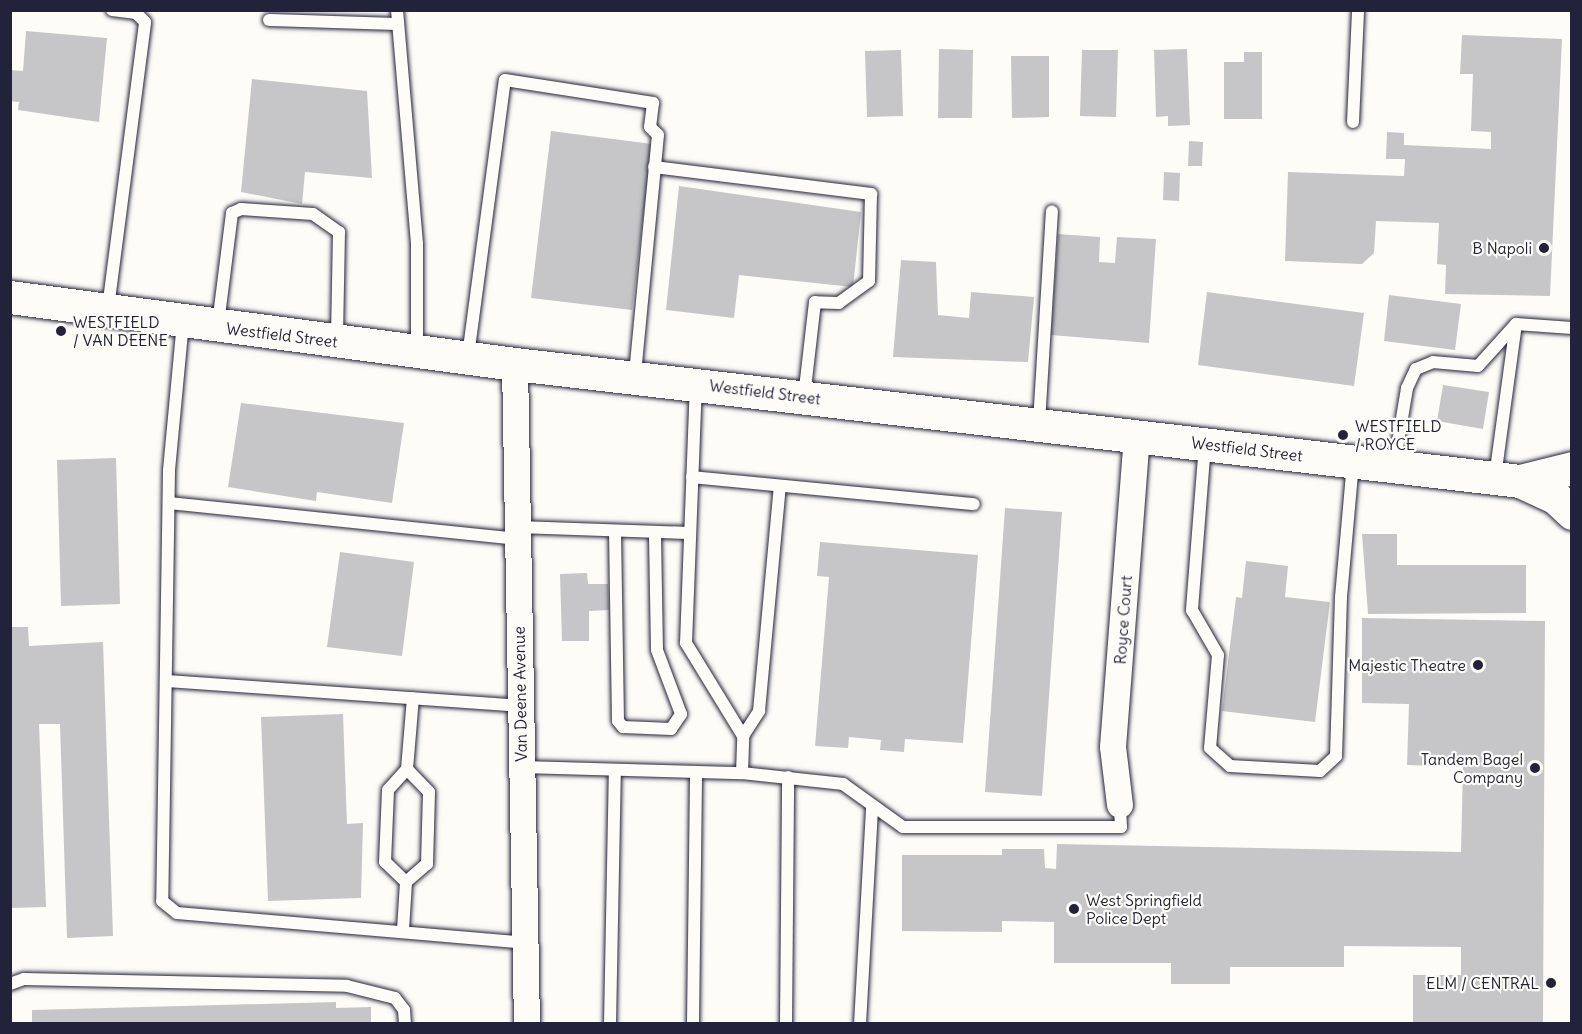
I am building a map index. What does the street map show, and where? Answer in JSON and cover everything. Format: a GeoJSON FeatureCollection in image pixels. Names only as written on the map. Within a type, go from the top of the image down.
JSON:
{"type":"FeatureCollection","features":[{"type":"Feature","properties":{"kind":"main road","name":"Westfield Street"},"geometry":{"type":"LineString","coordinates":[[10,297],[108,308],[218,327],[515,364],[1508,479],[1556,498],[1572,513]]}},
{"type":"Feature","properties":{"kind":"main road","name":"Westfield Street"},"geometry":{"type":"LineString","coordinates":[[1508,479],[1572,468]]}},
{"type":"Feature","properties":{"kind":"street","name":"Van Deene Avenue"},"geometry":{"type":"LineString","coordinates":[[515,364],[527,1023]]}},
{"type":"Feature","properties":{"kind":"street","name":"Royce Court"},"geometry":{"type":"LineString","coordinates":[[1120,805],[1113,747],[1137,436]]}},
{"type":"Feature","properties":{"kind":"lane"},"geometry":{"type":"LineString","coordinates":[[108,308],[145,22],[136,13],[112,10]]}},
{"type":"Feature","properties":{"kind":"lane"},"geometry":{"type":"LineString","coordinates":[[397,10],[417,244],[417,351]]}},
{"type":"Feature","properties":{"kind":"lane"},"geometry":{"type":"LineString","coordinates":[[1353,122],[1358,10]]}},
{"type":"Feature","properties":{"kind":"lane"},"geometry":{"type":"LineString","coordinates":[[269,20],[398,24]]}},
{"type":"Feature","properties":{"kind":"lane"},"geometry":{"type":"LineString","coordinates":[[467,357],[505,80],[653,103],[650,126],[658,135],[635,377]]}},
{"type":"Feature","properties":{"kind":"lane"},"geometry":{"type":"LineString","coordinates":[[654,167],[871,194],[869,281],[839,303],[815,302],[804,397]]}},
{"type":"Feature","properties":{"kind":"lane"},"geometry":{"type":"LineString","coordinates":[[218,327],[232,213],[241,208],[314,214],[339,232],[337,342]]}},
{"type":"Feature","properties":{"kind":"lane"},"geometry":{"type":"LineString","coordinates":[[1039,424],[1052,211]]}},
{"type":"Feature","properties":{"kind":"lane"},"geometry":{"type":"LineString","coordinates":[[183,322],[169,502],[162,901],[177,913],[403,930],[525,942]]}},
{"type":"Feature","properties":{"kind":"lane"},"geometry":{"type":"LineString","coordinates":[[1516,324],[1572,328]]}},
{"type":"Feature","properties":{"kind":"lane"},"geometry":{"type":"LineString","coordinates":[[1394,466],[1407,388],[1416,369],[1433,362],[1478,366],[1516,324]]}},
{"type":"Feature","properties":{"kind":"lane"},"geometry":{"type":"LineString","coordinates":[[1508,479],[1516,324]]}},
{"type":"Feature","properties":{"kind":"lane"},"geometry":{"type":"LineString","coordinates":[[696,384],[686,643],[743,736]]}},
{"type":"Feature","properties":{"kind":"lane"},"geometry":{"type":"LineString","coordinates":[[1205,444],[1192,610],[1218,655],[1210,748],[1217,759],[1230,766],[1320,771],[1331,765],[1338,734],[1341,597],[1353,461]]}},
{"type":"Feature","properties":{"kind":"lane"},"geometry":{"type":"LineString","coordinates":[[692,477],[974,504]]}},
{"type":"Feature","properties":{"kind":"lane"},"geometry":{"type":"LineString","coordinates":[[742,773],[743,736],[759,711],[780,486]]}},
{"type":"Feature","properties":{"kind":"lane"},"geometry":{"type":"LineString","coordinates":[[169,502],[518,533],[615,531],[689,534]]}},
{"type":"Feature","properties":{"kind":"lane"},"geometry":{"type":"LineString","coordinates":[[615,531],[618,721],[623,727],[671,729],[681,714],[657,650],[655,532]]}},
{"type":"Feature","properties":{"kind":"lane"},"geometry":{"type":"LineString","coordinates":[[166,681],[520,706]]}},
{"type":"Feature","properties":{"kind":"lane"},"geometry":{"type":"LineString","coordinates":[[406,882],[385,862],[388,790],[407,769],[413,699]]}},
{"type":"Feature","properties":{"kind":"lane"},"geometry":{"type":"LineString","coordinates":[[522,767],[742,773],[843,784],[903,827],[1121,827],[1120,805]]}},
{"type":"Feature","properties":{"kind":"lane"},"geometry":{"type":"LineString","coordinates":[[403,930],[406,882],[427,864],[429,792],[407,769]]}},
{"type":"Feature","properties":{"kind":"lane"},"geometry":{"type":"LineString","coordinates":[[610,1023],[615,770]]}},
{"type":"Feature","properties":{"kind":"lane"},"geometry":{"type":"LineString","coordinates":[[693,1023],[696,772]]}},
{"type":"Feature","properties":{"kind":"lane"},"geometry":{"type":"LineString","coordinates":[[786,1023],[788,777]]}},
{"type":"Feature","properties":{"kind":"lane"},"geometry":{"type":"LineString","coordinates":[[860,1023],[872,806]]}},
{"type":"Feature","properties":{"kind":"lane"},"geometry":{"type":"LineString","coordinates":[[10,984],[24,979],[347,986],[395,998],[404,1010],[405,1023]]}},
{"type":"Feature","properties":{"kind":"building"},"geometry":{"type":"Polygon","coordinates":[[[26,31],[107,38],[99,122],[18,110],[19,102],[10,101],[10,70],[23,71],[26,31]]]}},
{"type":"Feature","properties":{"kind":"building"},"geometry":{"type":"Polygon","coordinates":[[[1462,35],[1562,39],[1550,296],[1445,294],[1446,265],[1437,264],[1439,223],[1376,221],[1374,253],[1362,264],[1285,261],[1288,172],[1404,176],[1405,159],[1386,159],[1387,132],[1404,133],[1404,145],[1491,149],[1491,132],[1471,131],[1473,74],[1460,74],[1462,35]]]}},
{"type":"Feature","properties":{"kind":"building"},"geometry":{"type":"Polygon","coordinates":[[[939,49],[973,50],[972,118],[938,118],[939,49]]]}},
{"type":"Feature","properties":{"kind":"building"},"geometry":{"type":"Polygon","coordinates":[[[1187,49],[1190,125],[1168,126],[1168,116],[1156,117],[1154,50],[1187,49]]]}},
{"type":"Feature","properties":{"kind":"building"},"geometry":{"type":"Polygon","coordinates":[[[901,50],[903,116],[867,117],[865,51],[901,50]]]}},
{"type":"Feature","properties":{"kind":"building"},"geometry":{"type":"Polygon","coordinates":[[[1082,50],[1118,50],[1116,117],[1080,116],[1082,50]]]}},
{"type":"Feature","properties":{"kind":"building"},"geometry":{"type":"Polygon","coordinates":[[[1244,52],[1262,52],[1262,119],[1224,119],[1224,62],[1244,62],[1244,52]]]}},
{"type":"Feature","properties":{"kind":"building"},"geometry":{"type":"Polygon","coordinates":[[[1011,56],[1049,56],[1049,117],[1012,118],[1011,56]]]}},
{"type":"Feature","properties":{"kind":"building"},"geometry":{"type":"Polygon","coordinates":[[[252,79],[367,91],[372,178],[305,172],[302,204],[241,192],[252,79]]]}},
{"type":"Feature","properties":{"kind":"building"},"geometry":{"type":"Polygon","coordinates":[[[551,131],[652,144],[632,310],[531,298],[551,131]]]}},
{"type":"Feature","properties":{"kind":"building"},"geometry":{"type":"Polygon","coordinates":[[[1189,141],[1203,142],[1202,166],[1188,166],[1189,141]]]}},
{"type":"Feature","properties":{"kind":"building"},"geometry":{"type":"Polygon","coordinates":[[[1164,172],[1180,173],[1179,201],[1163,200],[1164,172]]]}},
{"type":"Feature","properties":{"kind":"building"},"geometry":{"type":"Polygon","coordinates":[[[679,186],[861,212],[853,287],[739,275],[734,318],[666,310],[679,186]]]}},
{"type":"Feature","properties":{"kind":"building"},"geometry":{"type":"Polygon","coordinates":[[[1058,234],[1100,237],[1099,262],[1115,263],[1117,237],[1156,239],[1149,343],[1051,335],[1058,234]]]}},
{"type":"Feature","properties":{"kind":"building"},"geometry":{"type":"Polygon","coordinates":[[[901,260],[936,262],[938,315],[969,318],[971,292],[1034,297],[1028,362],[893,357],[901,260]]]}},
{"type":"Feature","properties":{"kind":"building"},"geometry":{"type":"Polygon","coordinates":[[[1207,292],[1364,313],[1354,386],[1198,365],[1207,292]]]}},
{"type":"Feature","properties":{"kind":"building"},"geometry":{"type":"Polygon","coordinates":[[[1389,295],[1461,304],[1455,350],[1384,341],[1389,295]]]}},
{"type":"Feature","properties":{"kind":"building"},"geometry":{"type":"Polygon","coordinates":[[[1443,385],[1489,392],[1483,429],[1437,421],[1443,385]]]}},
{"type":"Feature","properties":{"kind":"building"},"geometry":{"type":"Polygon","coordinates":[[[241,403],[404,423],[392,503],[317,492],[316,501],[228,487],[241,403]]]}},
{"type":"Feature","properties":{"kind":"building"},"geometry":{"type":"Polygon","coordinates":[[[116,458],[120,604],[61,606],[57,460],[116,458]]]}},
{"type":"Feature","properties":{"kind":"building"},"geometry":{"type":"Polygon","coordinates":[[[1005,508],[1062,512],[1042,796],[985,792],[1005,508]]]}},
{"type":"Feature","properties":{"kind":"building"},"geometry":{"type":"Polygon","coordinates":[[[1362,534],[1397,534],[1397,565],[1526,565],[1526,613],[1368,614],[1362,534]]]}},
{"type":"Feature","properties":{"kind":"building"},"geometry":{"type":"Polygon","coordinates":[[[820,542],[978,555],[963,743],[905,739],[904,752],[880,750],[881,740],[849,737],[848,748],[815,746],[829,577],[817,576],[820,542]]]}},
{"type":"Feature","properties":{"kind":"building"},"geometry":{"type":"Polygon","coordinates":[[[340,552],[414,562],[402,656],[327,647],[340,552]]]}},
{"type":"Feature","properties":{"kind":"building"},"geometry":{"type":"Polygon","coordinates":[[[1246,561],[1288,566],[1285,597],[1330,602],[1315,722],[1222,711],[1236,597],[1242,598],[1246,561]]]}},
{"type":"Feature","properties":{"kind":"building"},"geometry":{"type":"Polygon","coordinates":[[[587,573],[588,584],[608,584],[609,610],[589,611],[589,641],[562,641],[560,574],[587,573]]]}},
{"type":"Feature","properties":{"kind":"building"},"geometry":{"type":"Polygon","coordinates":[[[1362,618],[1545,621],[1543,1024],[1413,1024],[1413,975],[1461,975],[1461,947],[1344,946],[1344,967],[1230,967],[1230,984],[1171,984],[1171,963],[1054,963],[1054,922],[1002,921],[1002,932],[902,931],[902,855],[1002,855],[1002,849],[1044,849],[1045,868],[1056,869],[1057,844],[1461,852],[1463,767],[1407,765],[1409,704],[1362,703],[1362,618]]]}},
{"type":"Feature","properties":{"kind":"building"},"geometry":{"type":"Polygon","coordinates":[[[10,627],[28,627],[29,646],[103,642],[113,936],[67,938],[60,724],[39,724],[46,907],[10,908],[10,627]]]}},
{"type":"Feature","properties":{"kind":"building"},"geometry":{"type":"Polygon","coordinates":[[[343,714],[347,824],[363,823],[361,898],[268,901],[261,717],[343,714]]]}},
{"type":"Feature","properties":{"kind":"building"},"geometry":{"type":"Polygon","coordinates":[[[336,1002],[336,1008],[371,1007],[371,1024],[32,1024],[32,1010],[336,1002]]]}},
{"type":"Feature","properties":{"kind":"place","name":"B Napoli"},"geometry":{"type":"Point","coordinates":[1544,248]}},
{"type":"Feature","properties":{"kind":"place","name":"WESTFIELD / VAN DEENE"},"geometry":{"type":"Point","coordinates":[61,331]}},
{"type":"Feature","properties":{"kind":"place","name":"WESTFIELD / ROYCE"},"geometry":{"type":"Point","coordinates":[1343,435]}},
{"type":"Feature","properties":{"kind":"place","name":"Majestic Theatre"},"geometry":{"type":"Point","coordinates":[1478,665]}},
{"type":"Feature","properties":{"kind":"place","name":"Tandem Bagel Company"},"geometry":{"type":"Point","coordinates":[1535,768]}},
{"type":"Feature","properties":{"kind":"place","name":"West Springfield Police Dept"},"geometry":{"type":"Point","coordinates":[1074,909]}},
{"type":"Feature","properties":{"kind":"place","name":"ELM / CENTRAL"},"geometry":{"type":"Point","coordinates":[1551,983]}}]}
